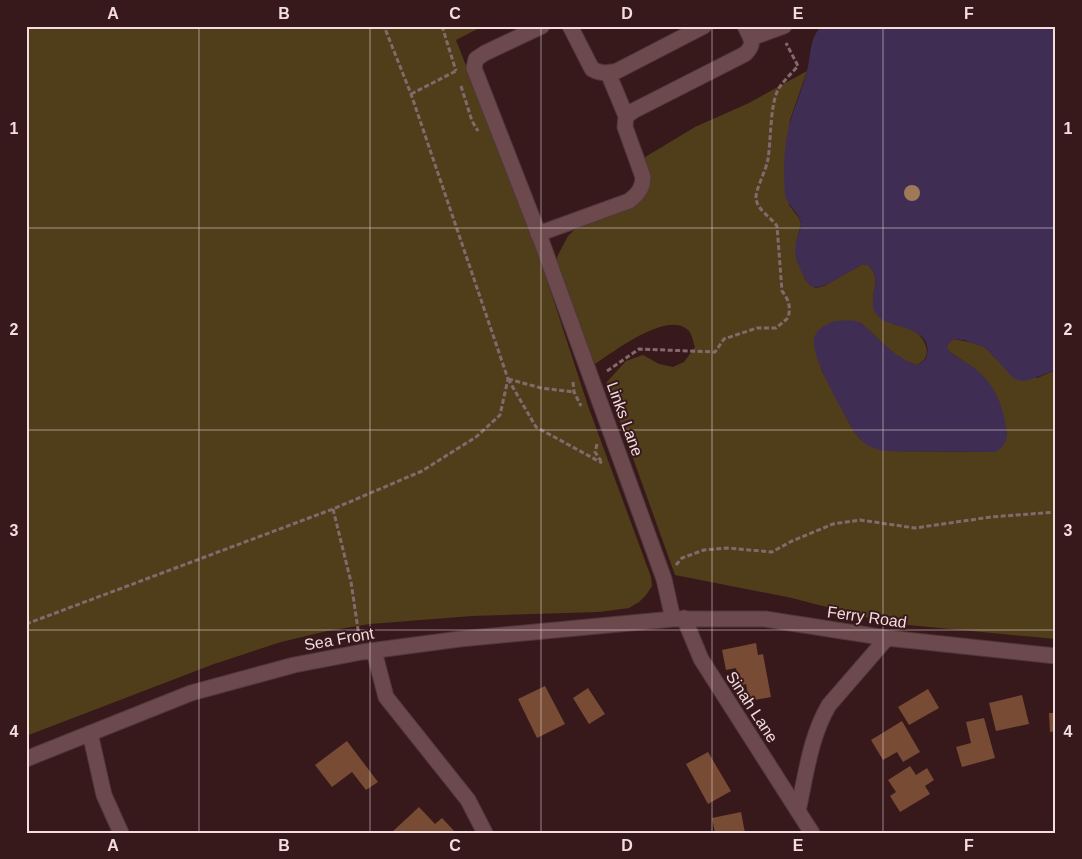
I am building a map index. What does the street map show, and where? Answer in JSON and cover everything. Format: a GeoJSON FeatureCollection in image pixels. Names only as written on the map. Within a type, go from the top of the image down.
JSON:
{"type":"FeatureCollection","features":[{"type":"Feature","properties":{"kind":"street","name":"Links Lane"},"geometry":{"type":"LineString","coordinates":[[542,26],[485,53],[476,59],[474,63],[479,82],[538,234],[679,618]]}},
{"type":"Feature","properties":{"kind":"street"},"geometry":{"type":"LineString","coordinates":[[570,26],[592,69],[608,73],[616,71],[704,26]]}},
{"type":"Feature","properties":{"kind":"street"},"geometry":{"type":"LineString","coordinates":[[626,116],[745,54],[751,48],[752,41],[748,32],[782,28]]}},
{"type":"Feature","properties":{"kind":"street"},"geometry":{"type":"LineString","coordinates":[[538,234],[629,201],[640,192],[643,177],[625,127],[626,116],[608,73]]}},
{"type":"Feature","properties":{"kind":"street","name":"Sea Front"},"geometry":{"type":"LineString","coordinates":[[26,759],[191,693],[294,665],[368,651],[460,639],[679,618]]}},
{"type":"Feature","properties":{"kind":"street","name":"Ferry Road"},"geometry":{"type":"LineString","coordinates":[[679,618],[765,619],[887,638],[1056,656]]}},
{"type":"Feature","properties":{"kind":"street","name":"Sinah Lane"},"geometry":{"type":"LineString","coordinates":[[679,618],[701,660],[812,833]]}},
{"type":"Feature","properties":{"kind":"street"},"geometry":{"type":"LineString","coordinates":[[798,811],[813,741],[822,716],[829,705],[887,638]]}},
{"type":"Feature","properties":{"kind":"street"},"geometry":{"type":"LineString","coordinates":[[368,651],[386,697],[468,800],[485,833]]}},
{"type":"Feature","properties":{"kind":"street"},"geometry":{"type":"LineString","coordinates":[[90,733],[104,795],[121,833]]}},
{"type":"Feature","properties":{"kind":"path"},"geometry":{"type":"LineString","coordinates":[[384,26],[411,94],[508,379],[536,427],[603,463],[622,465]]}},
{"type":"Feature","properties":{"kind":"path"},"geometry":{"type":"LineString","coordinates":[[593,384],[611,368],[638,349],[715,352],[724,339],[757,328],[776,328],[785,322],[790,310],[787,297],[782,291],[777,226],[773,219],[761,210],[756,201],[756,192],[768,161],[772,117],[778,90],[798,66],[782,28]]}},
{"type":"Feature","properties":{"kind":"path"},"geometry":{"type":"LineString","coordinates":[[411,94],[456,71]]}},
{"type":"Feature","properties":{"kind":"path"},"geometry":{"type":"LineString","coordinates":[[508,379],[541,388],[574,392]]}},
{"type":"Feature","properties":{"kind":"path"},"geometry":{"type":"LineString","coordinates":[[26,624],[333,509],[422,471],[476,437],[500,415],[508,379]]}},
{"type":"Feature","properties":{"kind":"path"},"geometry":{"type":"LineString","coordinates":[[333,509],[368,651]]}},
{"type":"Feature","properties":{"kind":"path"},"geometry":{"type":"LineString","coordinates":[[664,579],[682,558],[704,550],[727,548],[772,552],[792,541],[833,524],[860,520],[915,528],[991,517],[1056,512]]}},
{"type":"Feature","properties":{"kind":"shaded area"},"geometry":{"type":"Polygon","coordinates":[[[26,26],[483,26],[456,40],[535,243],[588,406],[651,577],[652,586],[646,595],[629,608],[599,612],[472,616],[370,624],[327,631],[281,642],[214,664],[26,736],[26,26]]]}},
{"type":"Feature","properties":{"kind":"shaded area"},"geometry":{"type":"Polygon","coordinates":[[[823,26],[1056,26],[1056,370],[1022,381],[1014,379],[986,348],[964,340],[954,339],[948,344],[948,350],[984,377],[999,400],[1007,435],[1004,445],[995,452],[885,451],[871,447],[863,442],[853,430],[818,360],[814,337],[823,326],[843,320],[859,322],[868,328],[885,346],[916,365],[921,363],[927,355],[927,345],[923,338],[908,329],[882,320],[877,315],[873,303],[875,278],[873,271],[868,265],[861,265],[823,286],[813,287],[801,271],[795,254],[801,224],[799,216],[788,202],[785,194],[785,147],[791,119],[804,83],[811,47],[815,35],[823,26]]]}},
{"type":"Feature","properties":{"kind":"shaded area"},"geometry":{"type":"Polygon","coordinates":[[[807,71],[790,120],[785,156],[789,205],[799,218],[801,224],[796,243],[796,258],[805,279],[816,288],[824,286],[861,265],[868,265],[873,272],[875,280],[873,297],[892,324],[914,331],[922,339],[927,349],[925,358],[916,365],[904,360],[891,351],[861,323],[832,322],[821,369],[853,430],[860,439],[885,451],[995,452],[1007,434],[1000,404],[992,388],[980,373],[948,350],[948,343],[954,339],[974,343],[986,348],[995,358],[1037,378],[1056,370],[1056,639],[888,623],[792,598],[675,575],[606,383],[626,361],[643,355],[659,364],[673,367],[684,362],[695,347],[691,335],[688,330],[679,325],[668,325],[641,335],[595,364],[558,270],[557,257],[568,236],[578,226],[639,203],[646,192],[648,182],[642,159],[695,127],[749,103],[807,71]]]}},
{"type":"Feature","properties":{"kind":"building"},"geometry":{"type":"Polygon","coordinates":[[[756,643],[758,655],[763,654],[771,697],[749,701],[746,684],[740,686],[736,668],[726,670],[722,650],[756,643]]]}},
{"type":"Feature","properties":{"kind":"building"},"geometry":{"type":"Polygon","coordinates":[[[545,686],[565,724],[537,738],[518,699],[545,686]]]}},
{"type":"Feature","properties":{"kind":"building"},"geometry":{"type":"Polygon","coordinates":[[[588,688],[605,714],[589,724],[573,698],[588,688]]]}},
{"type":"Feature","properties":{"kind":"building"},"geometry":{"type":"Polygon","coordinates":[[[928,689],[939,708],[909,725],[898,707],[928,689]]]}},
{"type":"Feature","properties":{"kind":"building"},"geometry":{"type":"Polygon","coordinates":[[[1022,695],[1029,724],[996,731],[989,703],[1022,695]]]}},
{"type":"Feature","properties":{"kind":"building"},"geometry":{"type":"Polygon","coordinates":[[[1049,713],[1056,713],[1056,731],[1050,732],[1049,713]]]}},
{"type":"Feature","properties":{"kind":"building"},"geometry":{"type":"Polygon","coordinates":[[[984,718],[995,758],[962,767],[956,747],[971,743],[966,722],[984,718]]]}},
{"type":"Feature","properties":{"kind":"building"},"geometry":{"type":"Polygon","coordinates":[[[902,721],[920,752],[903,762],[897,752],[883,760],[871,740],[902,721]]]}},
{"type":"Feature","properties":{"kind":"building"},"geometry":{"type":"Polygon","coordinates":[[[347,741],[378,782],[366,790],[352,772],[332,787],[315,765],[347,741]]]}},
{"type":"Feature","properties":{"kind":"building"},"geometry":{"type":"Polygon","coordinates":[[[708,752],[731,791],[708,804],[686,764],[708,752]]]}},
{"type":"Feature","properties":{"kind":"building"},"geometry":{"type":"Polygon","coordinates":[[[910,766],[916,775],[927,768],[934,780],[925,786],[930,794],[900,812],[890,796],[896,792],[888,780],[910,766]]]}},
{"type":"Feature","properties":{"kind":"building"},"geometry":{"type":"Polygon","coordinates":[[[419,807],[435,824],[442,818],[456,833],[391,833],[419,807]]]}},
{"type":"Feature","properties":{"kind":"building"},"geometry":{"type":"Polygon","coordinates":[[[741,812],[745,833],[715,833],[712,818],[741,812]]]}}]}
